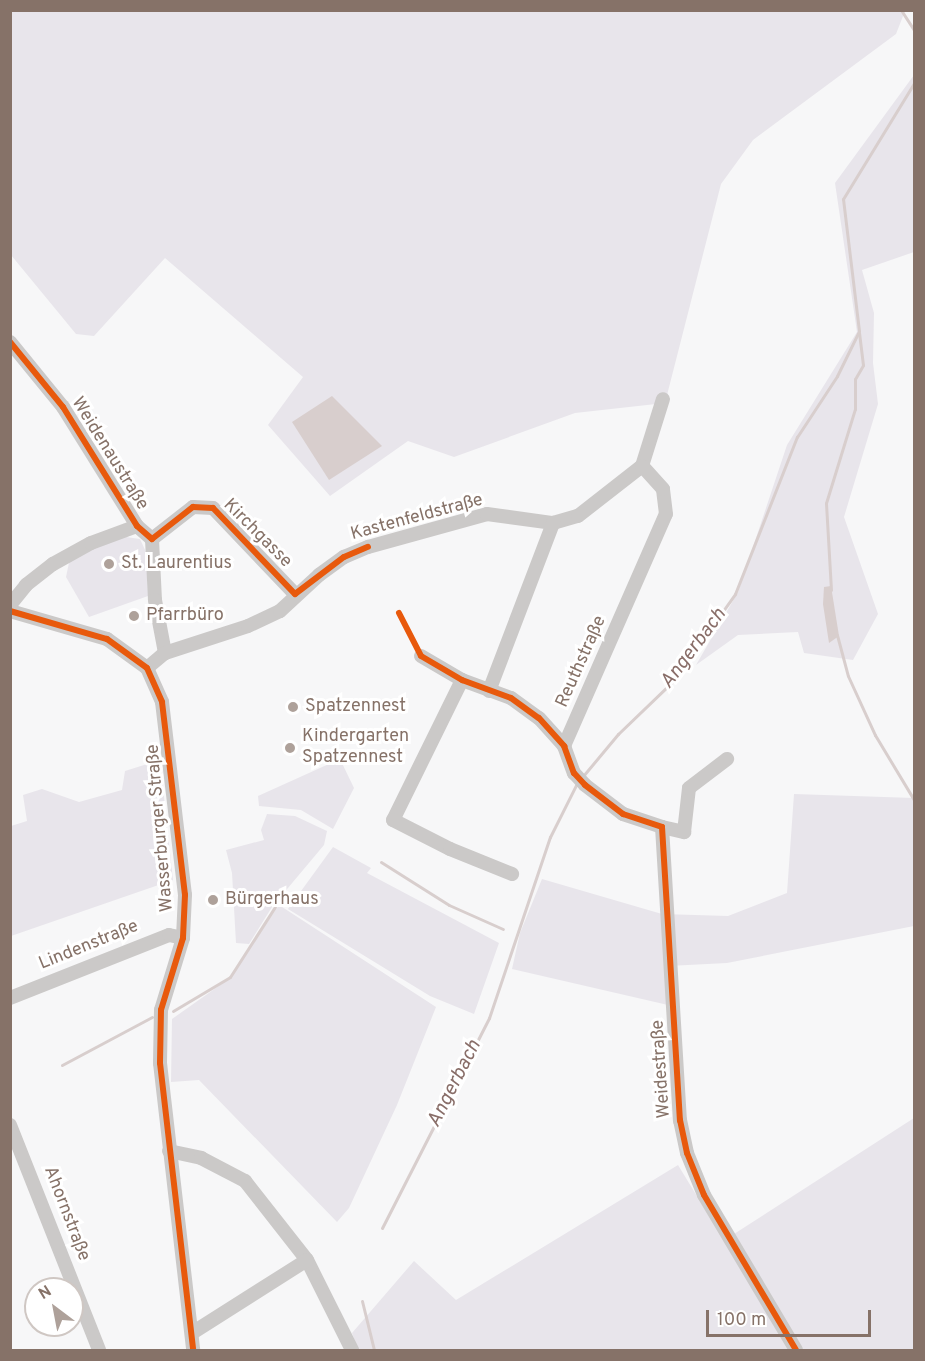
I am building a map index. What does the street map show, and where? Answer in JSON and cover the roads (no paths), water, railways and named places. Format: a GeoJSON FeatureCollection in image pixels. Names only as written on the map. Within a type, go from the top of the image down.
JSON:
{"type":"FeatureCollection","features":[{"type":"Feature","properties":{"kind":"street","name":"Weidenaustraße"},"geometry":{"type":"LineString","coordinates":[[10,342],[63,407],[137,526]]}},
{"type":"Feature","properties":{"kind":"street"},"geometry":{"type":"LineString","coordinates":[[642,466],[663,399]]}},
{"type":"Feature","properties":{"kind":"street","name":"Kastenfeldstraße"},"geometry":{"type":"LineString","coordinates":[[147,668],[165,653],[248,626],[279,611],[295,594],[344,557],[429,529],[487,514],[553,523],[578,516],[642,466]]}},
{"type":"Feature","properties":{"kind":"street","name":"Reuthstraße"},"geometry":{"type":"LineString","coordinates":[[564,746],[666,514],[663,489],[642,466]]}},
{"type":"Feature","properties":{"kind":"street","name":"Kirchgasse"},"geometry":{"type":"LineString","coordinates":[[152,539],[192,507],[213,508],[295,594]]}},
{"type":"Feature","properties":{"kind":"street"},"geometry":{"type":"LineString","coordinates":[[489,691],[553,523]]}},
{"type":"Feature","properties":{"kind":"street"},"geometry":{"type":"LineString","coordinates":[[10,605],[26,585],[53,564],[91,543],[137,526],[152,539],[155,600],[165,653]]}},
{"type":"Feature","properties":{"kind":"street"},"geometry":{"type":"LineString","coordinates":[[10,611],[107,639],[147,668]]}},
{"type":"Feature","properties":{"kind":"street"},"geometry":{"type":"LineString","coordinates":[[422,656],[462,680],[511,698],[539,718],[564,746],[574,773],[585,785],[623,814],[684,832],[689,788],[727,759]]}},
{"type":"Feature","properties":{"kind":"street","name":"Wasserburger Straße"},"geometry":{"type":"LineString","coordinates":[[147,668],[162,702],[167,729],[185,895],[183,938],[161,1010],[160,1063],[193,1350]]}},
{"type":"Feature","properties":{"kind":"street"},"geometry":{"type":"LineString","coordinates":[[462,680],[393,820],[450,849],[512,874]]}},
{"type":"Feature","properties":{"kind":"street","name":"Weidestraße"},"geometry":{"type":"LineString","coordinates":[[662,827],[678,1088],[687,1153],[704,1195],[796,1350]]}},
{"type":"Feature","properties":{"kind":"street","name":"Lindenstraße"},"geometry":{"type":"LineString","coordinates":[[10,998],[169,934],[183,938]]}},
{"type":"Feature","properties":{"kind":"street","name":"Ahornstraße"},"geometry":{"type":"LineString","coordinates":[[10,1125],[99,1350]]}},
{"type":"Feature","properties":{"kind":"street"},"geometry":{"type":"LineString","coordinates":[[169,1151],[201,1158],[245,1181],[307,1260],[352,1350]]}},
{"type":"Feature","properties":{"kind":"street"},"geometry":{"type":"LineString","coordinates":[[192,1333],[307,1260]]}},
{"type":"Feature","properties":{"kind":"waterway","name":"Angerbach"},"geometry":{"type":"LineString","coordinates":[[901,10],[914,30]]}},
{"type":"Feature","properties":{"kind":"waterway","name":"Angerbach"},"geometry":{"type":"LineString","coordinates":[[583,776],[618,734],[673,681],[735,594],[797,437],[837,376],[859,331],[843,199],[914,83]]}},
{"type":"Feature","properties":{"kind":"waterway"},"geometry":{"type":"LineString","coordinates":[[831,590],[826,503],[855,409],[855,379],[863,365],[859,333]]}},
{"type":"Feature","properties":{"kind":"waterway"},"geometry":{"type":"LineString","coordinates":[[837,635],[848,676],[875,735],[914,800]]}},
{"type":"Feature","properties":{"kind":"waterway","name":"Angerbach"},"geometry":{"type":"LineString","coordinates":[[382,1228],[489,1018],[550,837],[577,783]]}},
{"type":"Feature","properties":{"kind":"waterway"},"geometry":{"type":"LineString","coordinates":[[381,862],[449,905],[503,929]]}},
{"type":"Feature","properties":{"kind":"waterway"},"geometry":{"type":"LineString","coordinates":[[173,1011],[230,977],[275,907]]}},
{"type":"Feature","properties":{"kind":"waterway"},"geometry":{"type":"LineString","coordinates":[[62,1065],[152,1017]]}},
{"type":"Feature","properties":{"kind":"waterway","name":"Angerbach"},"geometry":{"type":"LineString","coordinates":[[362,1301],[374,1350]]}},
{"type":"Feature","properties":{"kind":"place","name":"St. Laurentius"},"geometry":{"type":"Point","coordinates":[109,564]}},
{"type":"Feature","properties":{"kind":"place","name":"Pfarrbüro"},"geometry":{"type":"Point","coordinates":[134,616]}},
{"type":"Feature","properties":{"kind":"place","name":"Spatzennest"},"geometry":{"type":"Point","coordinates":[293,707]}},
{"type":"Feature","properties":{"kind":"place","name":"Kindergarten Spatzennest"},"geometry":{"type":"Point","coordinates":[290,748]}},
{"type":"Feature","properties":{"kind":"place","name":"Bürgerhaus"},"geometry":{"type":"Point","coordinates":[213,900]}}]}
